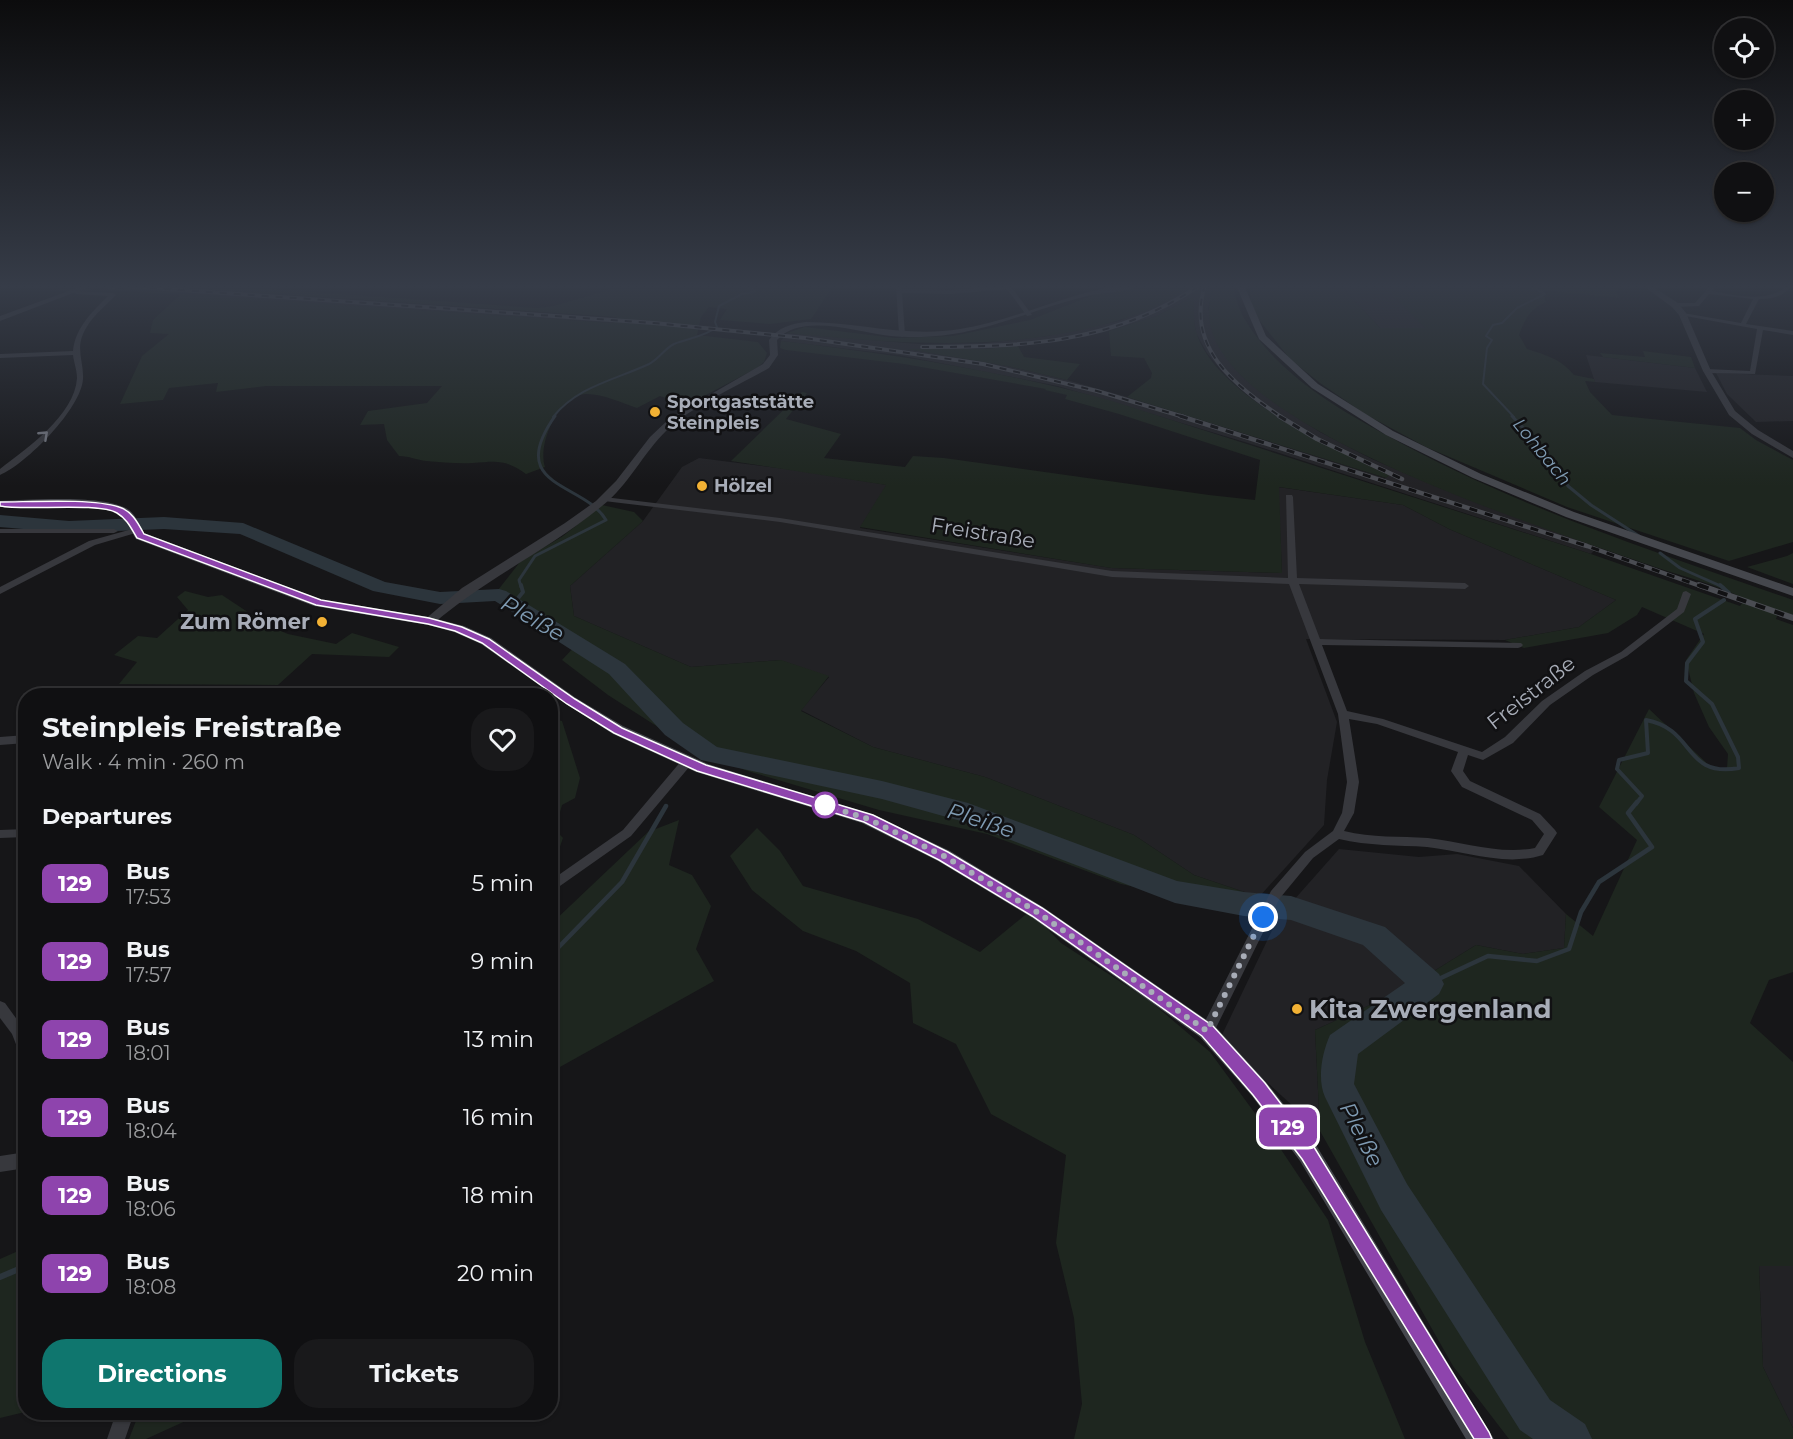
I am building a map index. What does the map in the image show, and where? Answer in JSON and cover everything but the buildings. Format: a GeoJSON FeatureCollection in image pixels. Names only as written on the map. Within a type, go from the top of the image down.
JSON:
{"type":"FeatureCollection","features":[{"type":"Feature","properties":{"kind":"main road"},"geometry":{"type":"LineString","coordinates":[[1278,352],[1317,386],[1398,437],[1514,493],[1620,533],[1793,592]]}},
{"type":"Feature","properties":{"kind":"main road"},"geometry":{"type":"LineString","coordinates":[[0,504],[91,506],[118,509],[140,536],[319,603],[429,621],[459,629],[486,641],[553,688]]}},
{"type":"Feature","properties":{"kind":"main road"},"geometry":{"type":"LineString","coordinates":[[558,692],[618,730],[686,763],[868,819],[944,856],[1037,912],[1207,1031],[1259,1089],[1308,1153],[1481,1439]]}},
{"type":"Feature","properties":{"kind":"street"},"geometry":{"type":"LineString","coordinates":[[429,621],[472,587],[558,535],[602,501],[661,430],[766,366],[774,352]]}},
{"type":"Feature","properties":{"kind":"street"},"geometry":{"type":"LineString","coordinates":[[1699,352],[1707,371],[1732,413],[1755,432],[1793,455]]}},
{"type":"Feature","properties":{"kind":"street"},"geometry":{"type":"LineString","coordinates":[[1707,371],[1753,373],[1756,352]]}},
{"type":"Feature","properties":{"kind":"street"},"geometry":{"type":"LineString","coordinates":[[0,356],[75,353],[80,380],[70,407],[49,431],[0,473]]}},
{"type":"Feature","properties":{"kind":"street"},"geometry":{"type":"LineString","coordinates":[[1207,1031],[1275,896],[1309,855],[1336,834],[1348,813],[1353,782],[1343,714],[1293,581],[1289,497]]}},
{"type":"Feature","properties":{"kind":"street","name":"Freistraße"},"geometry":{"type":"LineString","coordinates":[[602,501],[780,520],[1112,574],[1466,586]]}},
{"type":"Feature","properties":{"kind":"street"},"geometry":{"type":"LineString","coordinates":[[0,531],[134,526]]}},
{"type":"Feature","properties":{"kind":"street"},"geometry":{"type":"LineString","coordinates":[[0,591],[81,548],[134,526]]}},
{"type":"Feature","properties":{"kind":"street","name":"Freistraße"},"geometry":{"type":"LineString","coordinates":[[1343,714],[1379,721],[1483,756],[1509,740],[1546,703],[1589,673],[1624,654],[1681,610],[1686,594]]}},
{"type":"Feature","properties":{"kind":"street"},"geometry":{"type":"LineString","coordinates":[[1315,642],[1518,645]]}},
{"type":"Feature","properties":{"kind":"street"},"geometry":{"type":"LineString","coordinates":[[0,741],[18,740]]}},
{"type":"Feature","properties":{"kind":"street"},"geometry":{"type":"LineString","coordinates":[[1336,834],[1375,842],[1427,843],[1522,856],[1539,852],[1551,833],[1536,817],[1466,784],[1456,771],[1464,750]]}},
{"type":"Feature","properties":{"kind":"street"},"geometry":{"type":"LineString","coordinates":[[558,882],[627,833],[686,763]]}},
{"type":"Feature","properties":{"kind":"street"},"geometry":{"type":"LineString","coordinates":[[0,834],[18,833]]}},
{"type":"Feature","properties":{"kind":"street"},"geometry":{"type":"LineString","coordinates":[[0,1007],[18,1031]]}},
{"type":"Feature","properties":{"kind":"street"},"geometry":{"type":"LineString","coordinates":[[0,1164],[18,1161]]}},
{"type":"Feature","properties":{"kind":"street"},"geometry":{"type":"LineString","coordinates":[[116,1439],[123,1420]]}},
{"type":"Feature","properties":{"kind":"shaded area"},"geometry":{"type":"Polygon","coordinates":[[[147,352],[767,353],[764,362],[757,368],[687,405],[660,396],[637,408],[599,395],[577,396],[559,411],[552,422],[544,446],[545,467],[526,474],[501,462],[449,463],[399,456],[387,440],[384,424],[360,425],[368,411],[427,403],[442,386],[266,386],[216,392],[218,383],[169,388],[163,400],[120,404],[142,356],[147,352]]]}},
{"type":"Feature","properties":{"kind":"shaded area"},"geometry":{"type":"Polygon","coordinates":[[[804,352],[866,352],[989,372],[1112,401],[1591,554],[1740,606],[1745,599],[1713,585],[1655,567],[1483,506],[1414,478],[1348,447],[1290,413],[1244,378],[1224,352],[1270,352],[1292,374],[1349,414],[1486,485],[1587,527],[1793,600],[1793,615],[1779,611],[1776,619],[1793,625],[1793,972],[1769,980],[1750,1023],[1793,1062],[1793,1266],[1759,1266],[1763,1367],[1793,1428],[1793,1439],[1509,1439],[1453,1366],[1320,1131],[1315,1030],[1405,989],[1476,945],[1523,954],[1564,948],[1566,914],[1593,936],[1637,840],[1599,807],[1649,709],[1712,768],[1727,768],[1728,754],[1709,727],[1694,693],[1686,660],[1704,634],[1642,607],[1637,615],[1608,633],[1524,648],[1505,640],[1579,627],[1616,600],[1449,529],[1403,505],[1279,487],[1282,573],[1111,568],[860,527],[886,485],[731,461],[802,392],[807,393],[786,419],[841,434],[824,458],[905,467],[913,456],[944,458],[1255,500],[1260,460],[1119,414],[1065,399],[1067,395],[1046,389],[904,364],[804,352]]]}},
{"type":"Feature","properties":{"kind":"shaded area"},"geometry":{"type":"Polygon","coordinates":[[[875,352],[927,352],[1007,366],[1067,380],[1385,478],[1388,476],[1294,427],[1247,394],[1226,376],[1207,352],[1241,352],[1284,409],[1320,432],[1372,459],[1438,487],[1597,547],[1591,554],[1248,443],[1058,386],[875,352]]]}},
{"type":"Feature","properties":{"kind":"shaded area"},"geometry":{"type":"Polygon","coordinates":[[[926,352],[1021,352],[1024,357],[1080,364],[1067,380],[1007,366],[926,352]]]}},
{"type":"Feature","properties":{"kind":"shaded area"},"geometry":{"type":"Polygon","coordinates":[[[1111,352],[1206,352],[1225,376],[1278,417],[1338,451],[1389,475],[1386,478],[1127,397],[1151,378],[1152,373],[1144,358],[1111,356],[1111,352]]]}},
{"type":"Feature","properties":{"kind":"shaded area"},"geometry":{"type":"Polygon","coordinates":[[[1285,352],[1536,352],[1547,356],[1558,361],[1574,375],[1594,379],[1595,382],[1585,381],[1590,392],[1612,415],[1740,428],[1756,440],[1793,460],[1793,542],[1729,561],[1567,507],[1426,447],[1365,414],[1290,359],[1285,352]]]}},
{"type":"Feature","properties":{"kind":"shaded area"},"geometry":{"type":"Polygon","coordinates":[[[1643,352],[1691,357],[1695,368],[1603,357],[1600,353],[1645,357],[1643,352]]]}},
{"type":"Feature","properties":{"kind":"shaded area"},"geometry":{"type":"Polygon","coordinates":[[[1586,355],[1695,368],[1707,392],[1595,382],[1586,355]]]}},
{"type":"Feature","properties":{"kind":"shaded area"},"geometry":{"type":"Polygon","coordinates":[[[1716,373],[1793,376],[1793,421],[1756,422],[1727,394],[1716,373]]]}},
{"type":"Feature","properties":{"kind":"shaded area"},"geometry":{"type":"Polygon","coordinates":[[[699,458],[887,485],[860,528],[1112,568],[1282,573],[1278,487],[1403,505],[1449,529],[1616,600],[1579,627],[1505,640],[1306,639],[1337,722],[1327,780],[1324,825],[1259,897],[1194,875],[1134,835],[985,777],[873,747],[801,710],[829,677],[780,660],[691,667],[574,616],[570,586],[643,521],[682,467],[699,458]]]}},
{"type":"Feature","properties":{"kind":"shaded area"},"geometry":{"type":"Polygon","coordinates":[[[602,505],[634,512],[643,521],[570,586],[574,616],[691,667],[781,660],[829,676],[801,711],[873,747],[985,777],[1134,835],[1194,875],[1259,897],[1251,912],[1121,884],[987,834],[879,810],[751,772],[700,754],[608,695],[562,660],[575,646],[498,590],[520,562],[563,536],[602,505]]]}},
{"type":"Feature","properties":{"kind":"shaded area"},"geometry":{"type":"Polygon","coordinates":[[[1793,553],[1793,584],[1747,567],[1787,556],[1793,553]]]}},
{"type":"Feature","properties":{"kind":"shaded area"},"geometry":{"type":"Polygon","coordinates":[[[185,591],[208,597],[222,595],[269,626],[288,634],[336,644],[352,633],[399,647],[389,657],[312,654],[278,685],[119,684],[137,662],[114,655],[138,636],[157,638],[188,610],[177,597],[185,591]]]}},
{"type":"Feature","properties":{"kind":"shaded area"},"geometry":{"type":"Polygon","coordinates":[[[558,720],[562,721],[580,778],[575,798],[562,805],[558,819],[558,720]]]}},
{"type":"Feature","properties":{"kind":"shaded area"},"geometry":{"type":"Polygon","coordinates":[[[679,820],[669,865],[692,875],[711,906],[696,949],[714,981],[558,1068],[558,917],[648,832],[679,820]]]}},
{"type":"Feature","properties":{"kind":"shaded area"},"geometry":{"type":"Polygon","coordinates":[[[757,828],[780,851],[803,886],[918,919],[980,952],[1030,911],[1061,943],[1150,1001],[1210,1052],[1276,1142],[1328,1220],[1365,1342],[1405,1439],[1074,1439],[1082,1404],[1074,1318],[1056,1243],[1066,1155],[991,1114],[956,1044],[913,1023],[910,983],[856,951],[803,931],[752,890],[730,856],[757,828]]]}},
{"type":"Feature","properties":{"kind":"shaded area"},"geometry":{"type":"Polygon","coordinates":[[[558,833],[563,838],[558,852],[558,833]]]}},
{"type":"Feature","properties":{"kind":"shaded area"},"geometry":{"type":"Polygon","coordinates":[[[1339,849],[1419,857],[1457,854],[1519,866],[1566,914],[1564,948],[1523,954],[1476,945],[1405,989],[1315,1030],[1320,1131],[1220,1039],[1278,918],[1339,849]]]}},
{"type":"Feature","properties":{"kind":"shaded area"},"geometry":{"type":"Polygon","coordinates":[[[18,1251],[18,1414],[0,1418],[0,1259],[18,1251]]]}},
{"type":"Feature","properties":{"kind":"shaded area"},"geometry":{"type":"Polygon","coordinates":[[[1759,1265],[1793,1266],[1793,1428],[1763,1367],[1759,1265]]]}},
{"type":"Feature","properties":{"kind":"shaded area"},"geometry":{"type":"Polygon","coordinates":[[[136,1420],[188,1420],[146,1439],[129,1439],[136,1420]]]}},
{"type":"Feature","properties":{"kind":"waterway"},"geometry":{"type":"LineString","coordinates":[[553,417],[563,406],[585,391],[649,364],[664,352]]}},
{"type":"Feature","properties":{"kind":"waterway","name":"Lohbach"},"geometry":{"type":"LineString","coordinates":[[1487,352],[1483,384],[1514,417]]}},
{"type":"Feature","properties":{"kind":"waterway"},"geometry":{"type":"LineString","coordinates":[[521,587],[519,580],[535,556],[606,520],[595,508],[553,481],[543,471],[538,457],[542,440],[555,416]]}},
{"type":"Feature","properties":{"kind":"waterway","name":"Lohbach"},"geometry":{"type":"LineString","coordinates":[[1512,416],[1555,462],[1568,486],[1591,505],[1639,536]]}},
{"type":"Feature","properties":{"kind":"waterway","name":"Pleiße"},"geometry":{"type":"LineString","coordinates":[[0,521],[69,527],[164,523],[243,529],[380,587],[440,598],[499,595],[617,669],[674,729],[710,754],[882,790],[968,813],[1175,892],[1244,904],[1291,908],[1374,936],[1428,984],[1342,1046],[1337,1086],[1394,1197],[1535,1415],[1570,1439]]}},
{"type":"Feature","properties":{"kind":"waterway","name":"Lohbach"},"geometry":{"type":"LineString","coordinates":[[1660,553],[1680,568],[1722,586]]}},
{"type":"Feature","properties":{"kind":"waterway"},"geometry":{"type":"LineString","coordinates":[[514,603],[523,592],[521,585]]}},
{"type":"Feature","properties":{"kind":"waterway","name":"Lohbach"},"geometry":{"type":"LineString","coordinates":[[1722,586],[1729,593]]}},
{"type":"Feature","properties":{"kind":"waterway","name":"Lohbach"},"geometry":{"type":"LineString","coordinates":[[1636,804],[1642,796],[1617,769],[1619,760],[1648,753],[1646,720],[1662,725],[1674,733],[1698,760],[1708,766],[1721,769],[1739,768],[1738,757],[1712,704],[1686,681],[1687,663],[1703,642],[1695,619],[1724,600]]}},
{"type":"Feature","properties":{"kind":"waterway","name":"Lohbach"},"geometry":{"type":"LineString","coordinates":[[1428,984],[1488,956],[1537,961],[1569,949],[1581,912],[1599,882],[1652,847],[1628,813],[1637,802]]}},
{"type":"Feature","properties":{"kind":"waterway"},"geometry":{"type":"LineString","coordinates":[[558,948],[622,882],[666,806]]}},
{"type":"Feature","properties":{"kind":"waterway"},"geometry":{"type":"LineString","coordinates":[[0,1277],[18,1269]]}},
{"type":"Feature","properties":{"kind":"railway"},"geometry":{"type":"LineString","coordinates":[[902,352],[983,364],[1097,391],[1184,417]]}},
{"type":"Feature","properties":{"kind":"railway"},"geometry":{"type":"LineString","coordinates":[[1212,352],[1231,378],[1281,417]]}},
{"type":"Feature","properties":{"kind":"railway"},"geometry":{"type":"LineString","coordinates":[[1180,416],[1587,546],[1703,587]]}},
{"type":"Feature","properties":{"kind":"railway"},"geometry":{"type":"LineString","coordinates":[[1279,416],[1317,439],[1402,479]]}},
{"type":"Feature","properties":{"kind":"railway"},"geometry":{"type":"LineString","coordinates":[[1699,585],[1793,618]]}},
{"type":"Feature","properties":{"kind":"bus line","name":"129"},"geometry":{"type":"LineString","coordinates":[[0,504],[91,506],[118,509],[131,519],[140,536],[224,566],[284,592],[319,603],[429,621],[459,629],[486,641],[553,688]]}},
{"type":"Feature","properties":{"kind":"bus line","name":"129"},"geometry":{"type":"LineString","coordinates":[[558,692],[618,730],[686,763],[868,819],[944,856],[1037,912],[1207,1031],[1259,1089],[1308,1153],[1481,1439]]}},
{"type":"Feature","properties":{"kind":"place","name":"Sportgaststätte Steinpleis"},"geometry":{"type":"Point","coordinates":[655,412]}},
{"type":"Feature","properties":{"kind":"place","name":"Hölzel"},"geometry":{"type":"Point","coordinates":[702,486]}},
{"type":"Feature","properties":{"kind":"place","name":"Zum Römer"},"geometry":{"type":"Point","coordinates":[322,622]}},
{"type":"Feature","properties":{"kind":"place","name":"Kita Zwergenland"},"geometry":{"type":"Point","coordinates":[1297,1009]}},
{"type":"Feature","properties":{"kind":"route"},"geometry":{"type":"LineString","coordinates":[[825,805],[868,819],[944,856],[1037,912],[1207,1031],[1263,917]]}}]}
